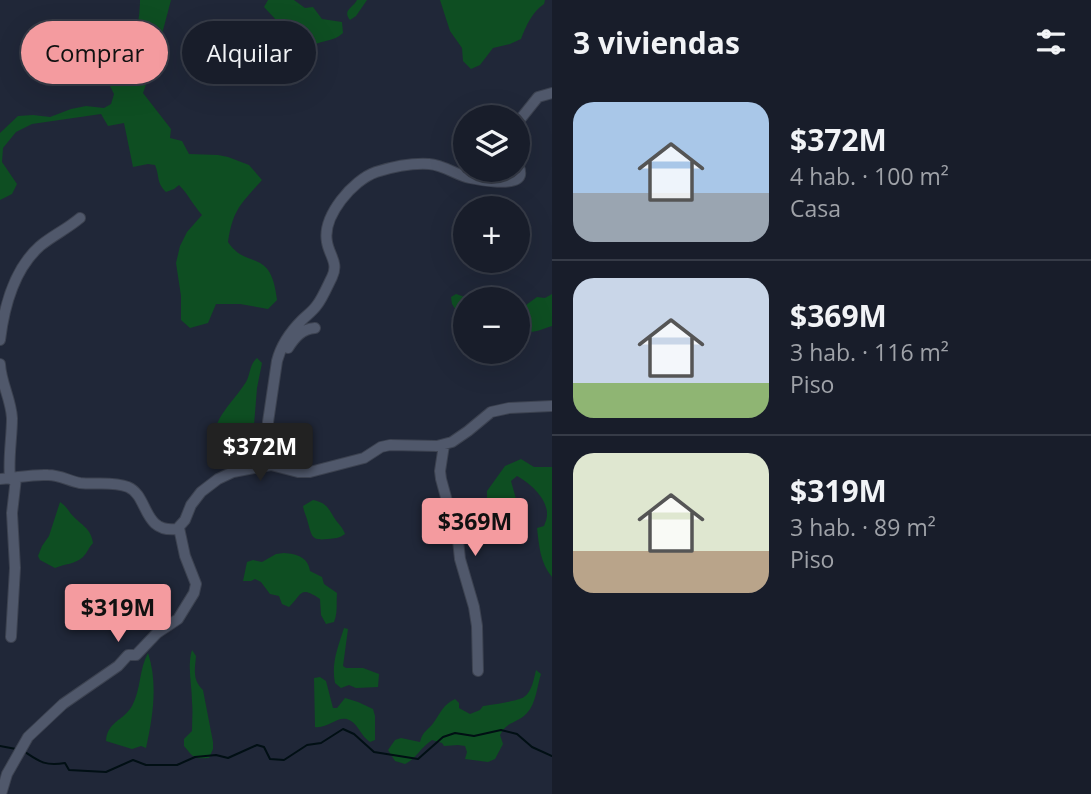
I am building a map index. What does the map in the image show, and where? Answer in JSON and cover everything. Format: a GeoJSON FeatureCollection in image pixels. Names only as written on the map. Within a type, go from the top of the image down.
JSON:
{"type":"FeatureCollection","features":[{"type":"Feature","properties":{"kind":"street"},"geometry":{"type":"LineString","coordinates":[[530,107],[538,97],[552,93]]}},
{"type":"Feature","properties":{"kind":"street"},"geometry":{"type":"LineString","coordinates":[[272,465],[268,422],[276,360],[289,335],[317,306],[333,275],[335,264],[327,244],[328,226],[333,211],[361,180],[375,173],[422,164],[432,164],[453,172]]}},
{"type":"Feature","properties":{"kind":"street"},"geometry":{"type":"LineString","coordinates":[[0,340],[9,299],[25,263],[41,245],[80,218]]}},
{"type":"Feature","properties":{"kind":"street"},"geometry":{"type":"LineString","coordinates":[[272,465],[276,406],[284,356],[298,335],[315,328]]}},
{"type":"Feature","properties":{"kind":"street"},"geometry":{"type":"LineString","coordinates":[[0,364],[12,417],[8,455],[15,568],[11,637]]}},
{"type":"Feature","properties":{"kind":"street"},"geometry":{"type":"LineString","coordinates":[[9,479],[50,475],[80,483],[124,485],[137,493],[146,512],[156,523],[169,530],[179,528],[194,500],[206,486],[233,472],[272,465],[298,472],[310,472],[364,458],[381,447],[390,445],[444,445],[468,431],[491,412],[509,408],[552,406]]}},
{"type":"Feature","properties":{"kind":"street"},"geometry":{"type":"LineString","coordinates":[[444,445],[441,479],[456,521],[460,559],[474,607],[478,671]]}},
{"type":"Feature","properties":{"kind":"street"},"geometry":{"type":"LineString","coordinates":[[1,794],[7,774],[28,737],[63,704],[118,666],[128,655],[136,655],[153,637],[182,614],[196,584],[185,556],[179,528]]}},
{"type":"Feature","properties":{"kind":"green space"},"geometry":{"type":"Polygon","coordinates":[[[140,0],[171,0],[165,21],[138,21],[140,0]]]}},
{"type":"Feature","properties":{"kind":"green space"},"geometry":{"type":"Polygon","coordinates":[[[268,0],[294,0],[305,8],[313,7],[322,19],[342,22],[343,33],[316,45],[316,21],[277,21],[264,7],[268,0]]]}},
{"type":"Feature","properties":{"kind":"green space"},"geometry":{"type":"Polygon","coordinates":[[[357,0],[367,0],[350,20],[348,11],[357,0]]]}},
{"type":"Feature","properties":{"kind":"green space"},"geometry":{"type":"Polygon","coordinates":[[[440,0],[545,0],[530,20],[521,39],[493,48],[480,65],[471,69],[463,61],[462,48],[450,31],[440,0]]]}},
{"type":"Feature","properties":{"kind":"green space"},"geometry":{"type":"Polygon","coordinates":[[[109,84],[146,84],[143,93],[171,129],[170,138],[182,141],[189,154],[228,157],[249,165],[262,180],[239,208],[232,222],[228,242],[235,251],[264,266],[269,272],[277,300],[268,309],[240,304],[216,304],[208,323],[190,328],[181,320],[176,263],[187,232],[202,215],[179,185],[166,192],[159,182],[155,165],[133,167],[124,123],[108,126],[101,114],[32,124],[16,132],[3,148],[2,162],[17,184],[12,194],[0,200],[0,133],[18,116],[50,117],[86,106],[104,108],[111,104],[114,94],[109,84]]]}},
{"type":"Feature","properties":{"kind":"green space"},"geometry":{"type":"Polygon","coordinates":[[[552,294],[552,326],[530,332],[530,302],[537,297],[545,298],[552,294]]]}},
{"type":"Feature","properties":{"kind":"green space"},"geometry":{"type":"Polygon","coordinates":[[[257,358],[262,363],[252,432],[228,451],[218,453],[213,449],[213,439],[218,421],[246,382],[257,358]]]}},
{"type":"Feature","properties":{"kind":"green space"},"geometry":{"type":"Polygon","coordinates":[[[521,459],[534,467],[552,467],[552,577],[539,547],[537,528],[544,526],[547,509],[537,492],[517,476],[511,481],[516,499],[509,508],[497,511],[487,504],[487,491],[505,466],[521,459]]]}},
{"type":"Feature","properties":{"kind":"green space"},"geometry":{"type":"Polygon","coordinates":[[[313,500],[327,506],[345,534],[328,539],[313,537],[303,506],[313,500]]]}},
{"type":"Feature","properties":{"kind":"green space"},"geometry":{"type":"Polygon","coordinates":[[[60,502],[88,530],[93,543],[80,559],[55,568],[40,560],[38,556],[49,536],[60,502]]]}},
{"type":"Feature","properties":{"kind":"green space"},"geometry":{"type":"Polygon","coordinates":[[[284,553],[304,559],[310,571],[322,577],[324,584],[337,593],[334,622],[326,624],[321,615],[320,599],[309,593],[302,593],[289,607],[282,604],[279,596],[270,594],[261,582],[255,579],[243,581],[247,562],[262,562],[276,554],[284,553]]]}},
{"type":"Feature","properties":{"kind":"green space"},"geometry":{"type":"Polygon","coordinates":[[[344,628],[348,629],[343,666],[363,668],[379,674],[378,687],[356,688],[349,685],[341,688],[335,683],[337,648],[344,628]]]}},
{"type":"Feature","properties":{"kind":"green space"},"geometry":{"type":"Polygon","coordinates":[[[192,650],[196,656],[196,678],[203,690],[213,742],[209,758],[194,757],[184,746],[184,739],[192,731],[192,650]]]}},
{"type":"Feature","properties":{"kind":"green space"},"geometry":{"type":"Polygon","coordinates":[[[148,653],[153,676],[153,700],[146,748],[141,746],[132,749],[106,741],[109,730],[132,706],[148,653]]]}},
{"type":"Feature","properties":{"kind":"green space"},"geometry":{"type":"Polygon","coordinates":[[[536,670],[541,674],[532,705],[523,716],[503,730],[500,735],[503,744],[495,759],[488,762],[465,759],[465,746],[444,746],[432,740],[405,764],[395,761],[388,750],[395,740],[401,738],[420,742],[443,709],[455,699],[459,708],[470,714],[483,706],[524,697],[531,688],[536,670]]]}},
{"type":"Feature","properties":{"kind":"green space"},"geometry":{"type":"Polygon","coordinates":[[[320,677],[326,681],[333,708],[337,708],[345,698],[373,709],[375,740],[370,742],[354,723],[347,719],[315,727],[314,678],[320,677]]]}},
{"type":"Feature","properties":{"kind":"waterway"},"geometry":{"type":"LineString","coordinates":[[25,752],[43,762],[65,763],[69,770],[106,772],[133,760],[146,765],[177,765],[195,757],[216,755],[228,758],[257,745],[264,747],[270,759],[284,760],[307,745],[321,743],[343,729],[354,734],[374,752],[418,759],[443,737],[455,733],[474,736],[501,730],[517,734],[532,747],[552,756]]}},
{"type":"Feature","properties":{"kind":"waterway"},"geometry":{"type":"LineString","coordinates":[[0,746],[16,749]]}}]}
